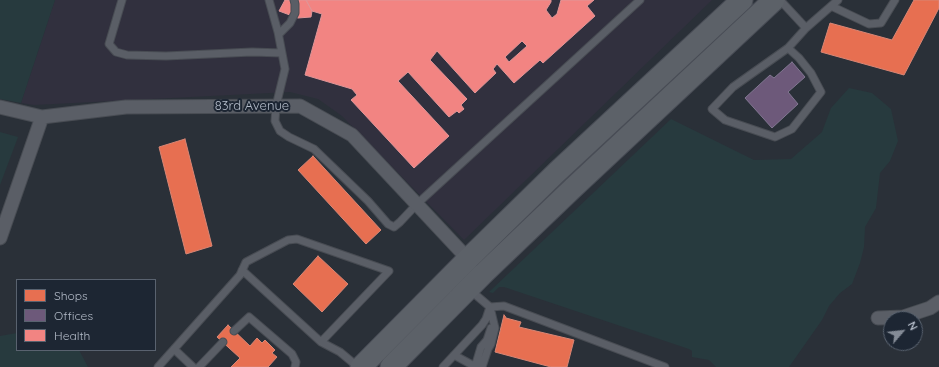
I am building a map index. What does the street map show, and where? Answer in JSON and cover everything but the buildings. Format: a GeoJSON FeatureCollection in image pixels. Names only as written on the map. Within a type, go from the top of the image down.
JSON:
{"type":"FeatureCollection","features":[{"type":"Feature","properties":{"kind":"main road"},"geometry":{"type":"LineString","coordinates":[[361,367],[557,172],[742,0]]}},
{"type":"Feature","properties":{"kind":"main road"},"geometry":{"type":"LineString","coordinates":[[391,367],[465,291],[774,0]]}},
{"type":"Feature","properties":{"kind":"main road"},"geometry":{"type":"LineString","coordinates":[[465,291],[469,273],[468,259]]}},
{"type":"Feature","properties":{"kind":"street","name":"83rd Avenue"},"geometry":{"type":"LineString","coordinates":[[0,107],[42,117],[126,107],[300,106],[352,135],[468,259]]}},
{"type":"Feature","properties":{"kind":"street"},"geometry":{"type":"LineString","coordinates":[[0,238],[42,117]]}},
{"type":"Feature","properties":{"kind":"street"},"geometry":{"type":"LineString","coordinates":[[878,318],[903,317],[930,308],[939,302]]}},
{"type":"Feature","properties":{"kind":"lane"},"geometry":{"type":"LineString","coordinates":[[122,0],[109,44],[116,52],[127,55],[166,56],[252,52],[282,54]]}},
{"type":"Feature","properties":{"kind":"lane"},"geometry":{"type":"LineString","coordinates":[[269,0],[279,34],[285,69],[276,106],[275,121],[280,131],[314,149],[368,201],[388,224],[394,227],[417,204],[640,0]]}},
{"type":"Feature","properties":{"kind":"lane"},"geometry":{"type":"LineString","coordinates":[[279,34],[290,23],[295,13],[294,0]]}},
{"type":"Feature","properties":{"kind":"lane"},"geometry":{"type":"LineString","coordinates":[[780,0],[806,28]]}},
{"type":"Feature","properties":{"kind":"lane"},"geometry":{"type":"LineString","coordinates":[[788,48],[811,73],[821,92],[792,129],[775,137],[725,120],[712,109],[733,87],[788,48],[806,28],[838,0]]}},
{"type":"Feature","properties":{"kind":"lane"},"geometry":{"type":"LineString","coordinates":[[831,6],[869,24],[881,23],[895,0]]}},
{"type":"Feature","properties":{"kind":"lane"},"geometry":{"type":"LineString","coordinates":[[158,367],[235,280],[246,262],[288,240],[297,239],[388,271],[321,342]]}},
{"type":"Feature","properties":{"kind":"lane"},"geometry":{"type":"LineString","coordinates":[[242,270],[321,342],[340,352],[358,367]]}},
{"type":"Feature","properties":{"kind":"lane"},"geometry":{"type":"LineString","coordinates":[[465,291],[490,307],[504,306],[665,367]]}},
{"type":"Feature","properties":{"kind":"lane"},"geometry":{"type":"LineString","coordinates":[[482,367],[491,344],[495,328],[490,307]]}},
{"type":"Feature","properties":{"kind":"lane"},"geometry":{"type":"LineString","coordinates":[[443,367],[482,325],[486,319],[490,307]]}},
{"type":"Feature","properties":{"kind":"lane"},"geometry":{"type":"LineString","coordinates":[[234,331],[249,316],[292,354],[296,362],[295,367]]}},
{"type":"Feature","properties":{"kind":"lane"},"geometry":{"type":"LineString","coordinates":[[454,355],[476,367],[481,347],[487,340],[494,320]]}},
{"type":"Feature","properties":{"kind":"lane"},"geometry":{"type":"LineString","coordinates":[[199,367],[223,342]]}},
{"type":"Feature","properties":{"kind":"lane"},"geometry":{"type":"LineString","coordinates":[[174,350],[193,367]]}},
{"type":"Feature","properties":{"kind":"shaded area"},"geometry":{"type":"Polygon","coordinates":[[[55,0],[712,0],[464,240],[342,116],[318,99],[290,92],[34,105],[21,103],[55,0]]]}},
{"type":"Feature","properties":{"kind":"green space"},"geometry":{"type":"Polygon","coordinates":[[[0,0],[55,0],[21,103],[0,99],[0,0]]]}},
{"type":"Feature","properties":{"kind":"green space"},"geometry":{"type":"Polygon","coordinates":[[[849,88],[872,93],[891,109],[898,141],[890,161],[880,173],[876,208],[865,227],[864,247],[852,284],[840,293],[829,306],[822,320],[789,367],[716,367],[709,360],[692,357],[692,351],[689,349],[504,287],[499,287],[493,293],[489,292],[671,119],[754,160],[791,159],[822,132],[831,108],[849,88]]]}},
{"type":"Feature","properties":{"kind":"green space"},"geometry":{"type":"Polygon","coordinates":[[[0,132],[18,137],[0,185],[0,132]]]}},
{"type":"Feature","properties":{"kind":"green space"},"geometry":{"type":"Polygon","coordinates":[[[16,333],[16,351],[80,351],[88,367],[0,367],[0,336],[16,333]]]}}]}
